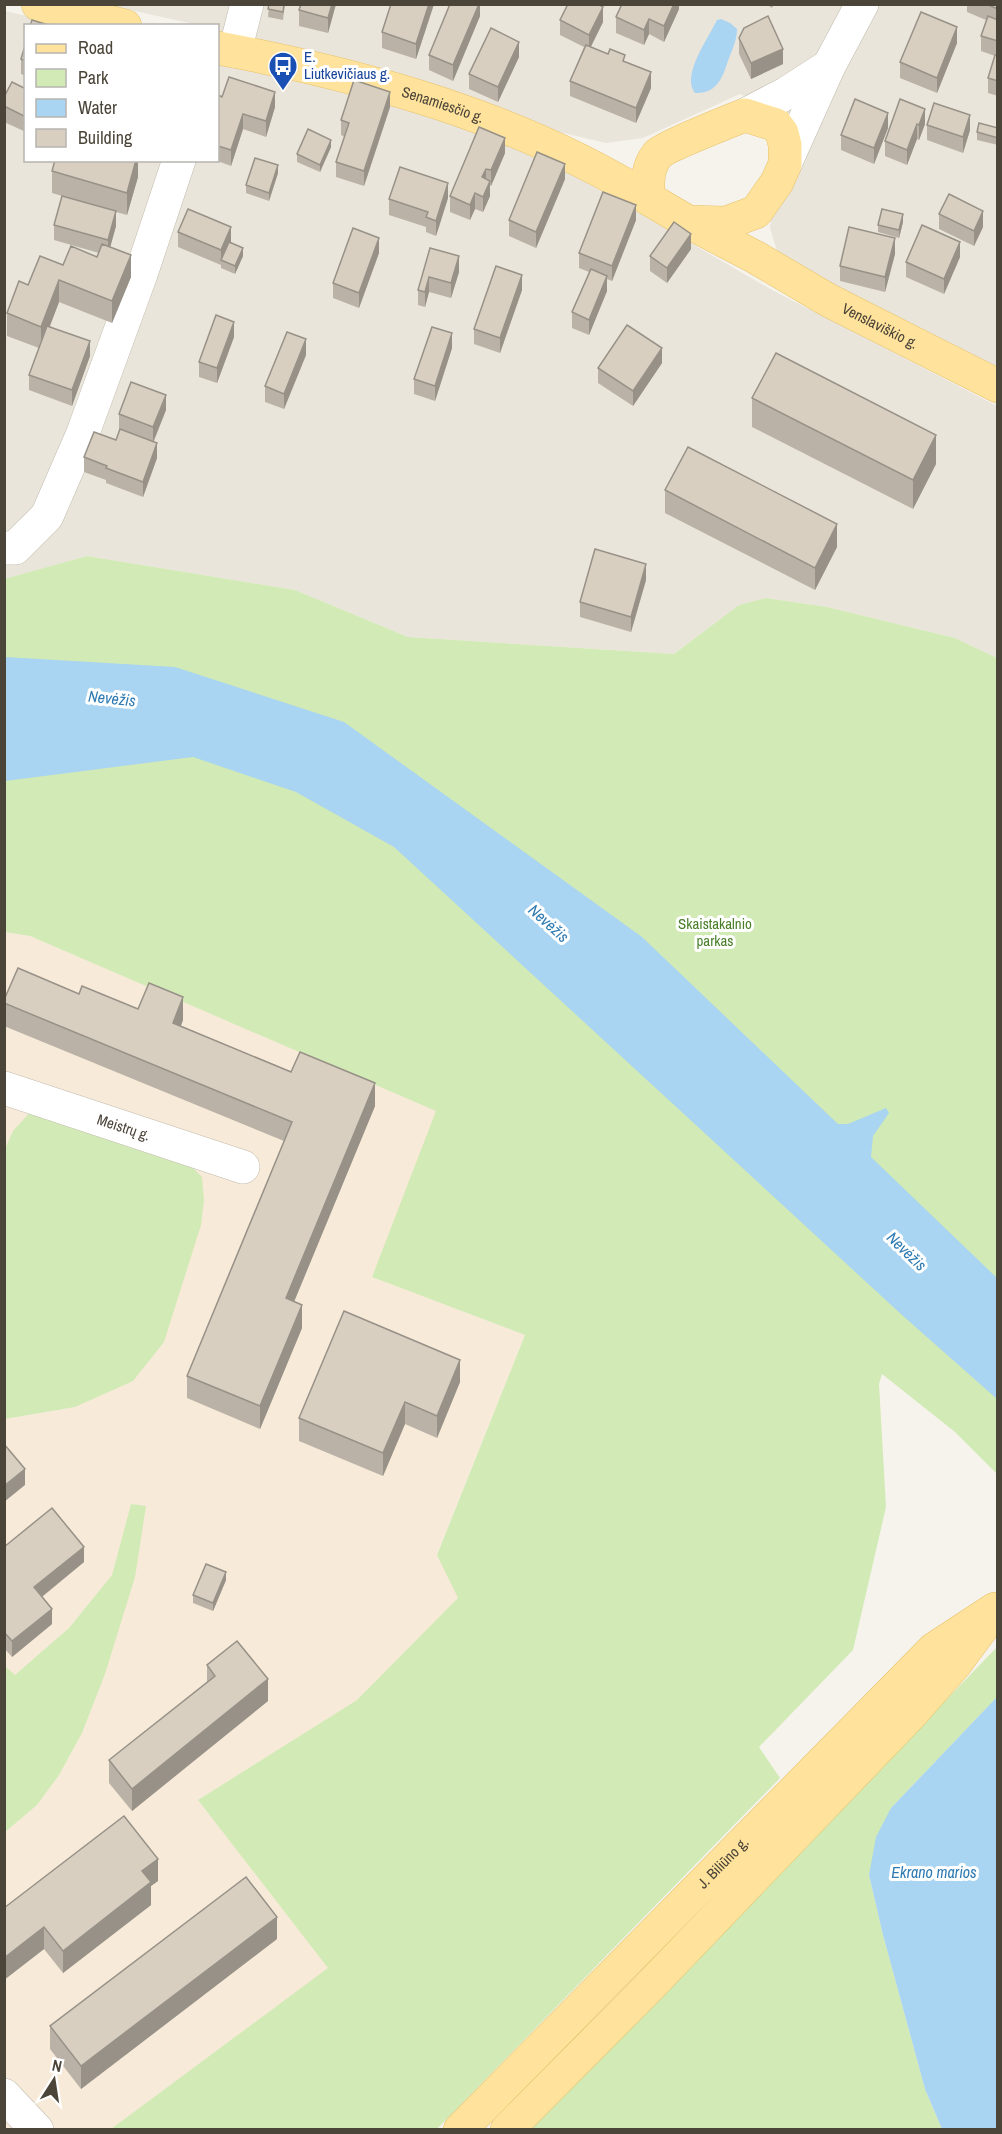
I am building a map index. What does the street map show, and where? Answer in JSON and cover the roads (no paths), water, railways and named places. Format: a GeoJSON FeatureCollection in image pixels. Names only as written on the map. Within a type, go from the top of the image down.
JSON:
{"type":"FeatureCollection","features":[{"type":"Feature","properties":{"kind":"main road"},"geometry":{"type":"LineString","coordinates":[[38,4],[117,24]]}},
{"type":"Feature","properties":{"kind":"main road","name":"Senamiesčio g."},"geometry":{"type":"LineString","coordinates":[[223,49],[357,78],[427,99],[531,138],[592,167],[649,199]]}},
{"type":"Feature","properties":{"kind":"main road"},"geometry":{"type":"LineString","coordinates":[[592,167],[660,152],[745,115],[776,125],[782,133],[785,146],[785,164],[777,182],[756,212],[726,223],[688,222],[649,199],[647,180],[651,166],[660,152]]}},
{"type":"Feature","properties":{"kind":"main road"},"geometry":{"type":"LineString","coordinates":[[756,212],[756,230],[765,263]]}},
{"type":"Feature","properties":{"kind":"main road","name":"Venslaviškio g."},"geometry":{"type":"LineString","coordinates":[[688,222],[828,300],[998,386]]}},
{"type":"Feature","properties":{"kind":"main road","name":"J. Biliūno g."},"geometry":{"type":"LineString","coordinates":[[460,2130],[934,1649],[996,1608]]}},
{"type":"Feature","properties":{"kind":"main road","name":"J. Biliūno g."},"geometry":{"type":"LineString","coordinates":[[507,2130],[651,1985],[912,1713],[956,1663],[996,1608]]}},
{"type":"Feature","properties":{"kind":"street"},"geometry":{"type":"LineString","coordinates":[[223,49],[247,4]]}},
{"type":"Feature","properties":{"kind":"street"},"geometry":{"type":"LineString","coordinates":[[785,164],[829,66],[862,4]]}},
{"type":"Feature","properties":{"kind":"street"},"geometry":{"type":"LineString","coordinates":[[745,115],[787,93],[829,66]]}},
{"type":"Feature","properties":{"kind":"street"},"geometry":{"type":"LineString","coordinates":[[4,548],[15,548],[47,516],[83,433],[141,274],[178,162]]}},
{"type":"Feature","properties":{"kind":"street","name":"Meistrų g."},"geometry":{"type":"LineString","coordinates":[[4,1088],[243,1167]]}},
{"type":"Feature","properties":{"kind":"street"},"geometry":{"type":"LineString","coordinates":[[4,2096],[37,2130]]}},
{"type":"Feature","properties":{"kind":"water"},"geometry":{"type":"Polygon","coordinates":[[[721,19],[737,29],[733,47],[718,83],[703,93],[695,93],[691,77],[693,67],[717,20],[721,19]]]}},
{"type":"Feature","properties":{"kind":"water","name":"Nevėžis"},"geometry":{"type":"Polygon","coordinates":[[[5,657],[175,667],[344,722],[642,937],[838,1124],[848,1124],[886,1108],[889,1113],[873,1136],[871,1157],[997,1278],[997,1399],[902,1315],[394,847],[296,792],[193,757],[5,781],[5,657]]]}},
{"type":"Feature","properties":{"kind":"water","name":"Ekrano marios"},"geometry":{"type":"Polygon","coordinates":[[[997,1697],[997,2129],[942,2129],[925,2089],[869,1875],[876,1837],[891,1808],[997,1697]]]}},
{"type":"Feature","properties":{"kind":"place","name":"E. Liutkevičiaus g."},"geometry":{"type":"Point","coordinates":[283,92]}},
{"type":"Feature","properties":{"kind":"park label","name":"Skaistakalnio parkas"},"geometry":{"type":"Point","coordinates":[715,932]}}]}
